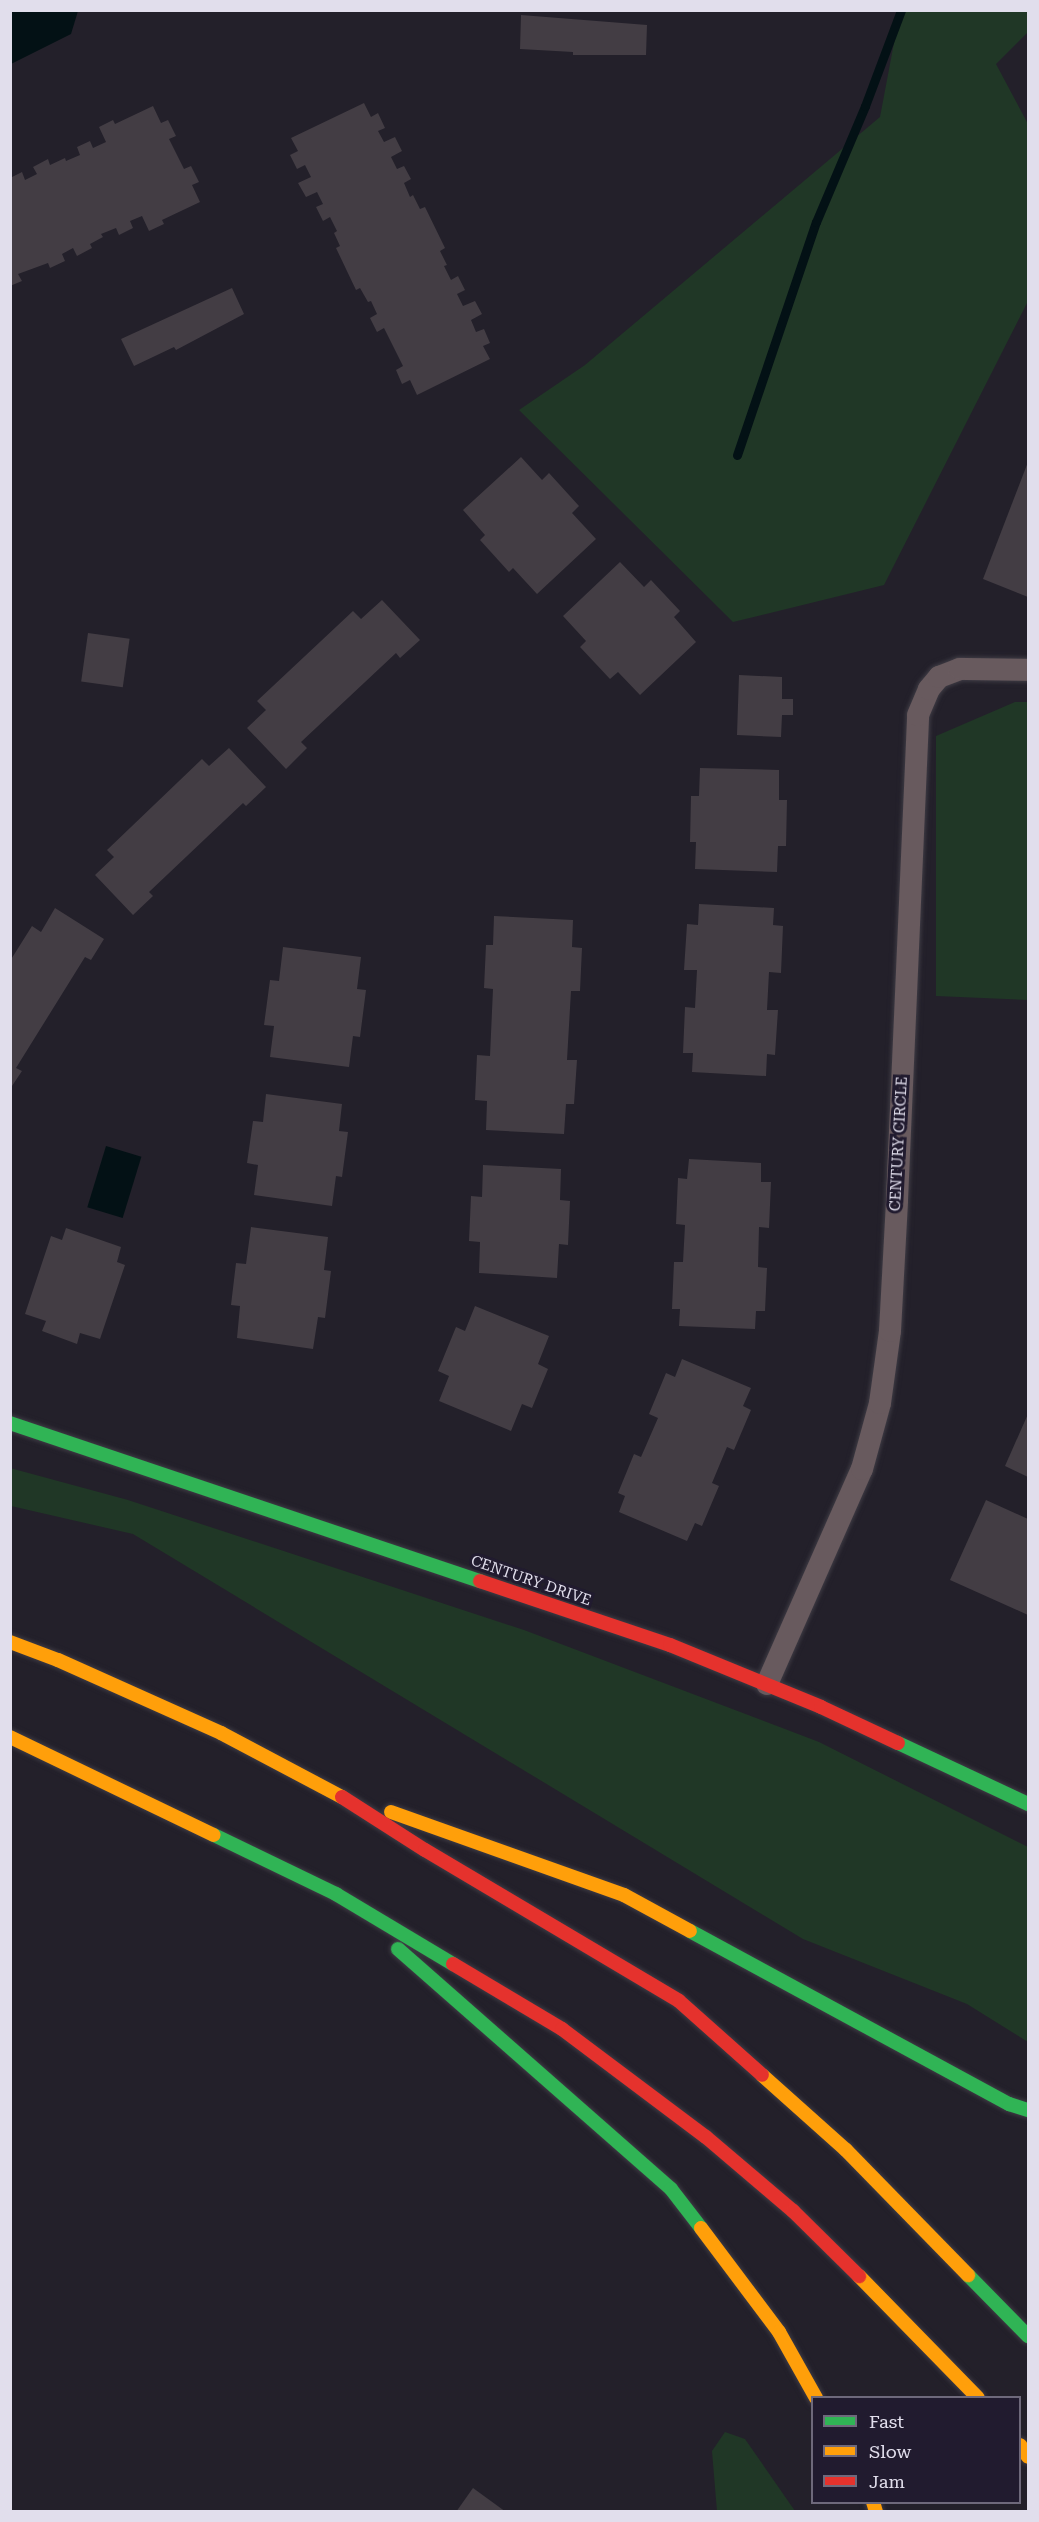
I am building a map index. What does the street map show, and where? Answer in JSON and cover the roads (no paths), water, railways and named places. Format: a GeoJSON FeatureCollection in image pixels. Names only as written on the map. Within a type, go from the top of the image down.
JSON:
{"type":"FeatureCollection","features":[{"type":"Feature","properties":{"kind":"main road","name":"CENTURY DRIVE"},"geometry":{"type":"LineString","coordinates":[[10,1423],[658,1641],[767,1684],[1029,1804]]}},
{"type":"Feature","properties":{"kind":"main road"},"geometry":{"type":"LineString","coordinates":[[10,1642],[58,1660],[221,1733],[337,1794],[424,1850],[679,2001],[846,2150],[1029,2336]]}},
{"type":"Feature","properties":{"kind":"main road"},"geometry":{"type":"LineString","coordinates":[[10,1737],[336,1894],[562,2029],[706,2137],[793,2211],[926,2341],[977,2396]]}},
{"type":"Feature","properties":{"kind":"main road"},"geometry":{"type":"LineString","coordinates":[[337,1794],[624,1895],[1009,2104],[1029,2110]]}},
{"type":"Feature","properties":{"kind":"main road"},"geometry":{"type":"LineString","coordinates":[[336,1894],[671,2189],[779,2332],[815,2396]]}},
{"type":"Feature","properties":{"kind":"street","name":"CENTURY CIRCLE"},"geometry":{"type":"LineString","coordinates":[[767,1684],[862,1469],[880,1403],[890,1331],[918,715],[929,689],[939,677],[960,669],[1029,670]]}},
{"type":"Feature","properties":{"kind":"waterway"},"geometry":{"type":"LineString","coordinates":[[737,455],[816,222],[865,106],[901,10]]}}]}
